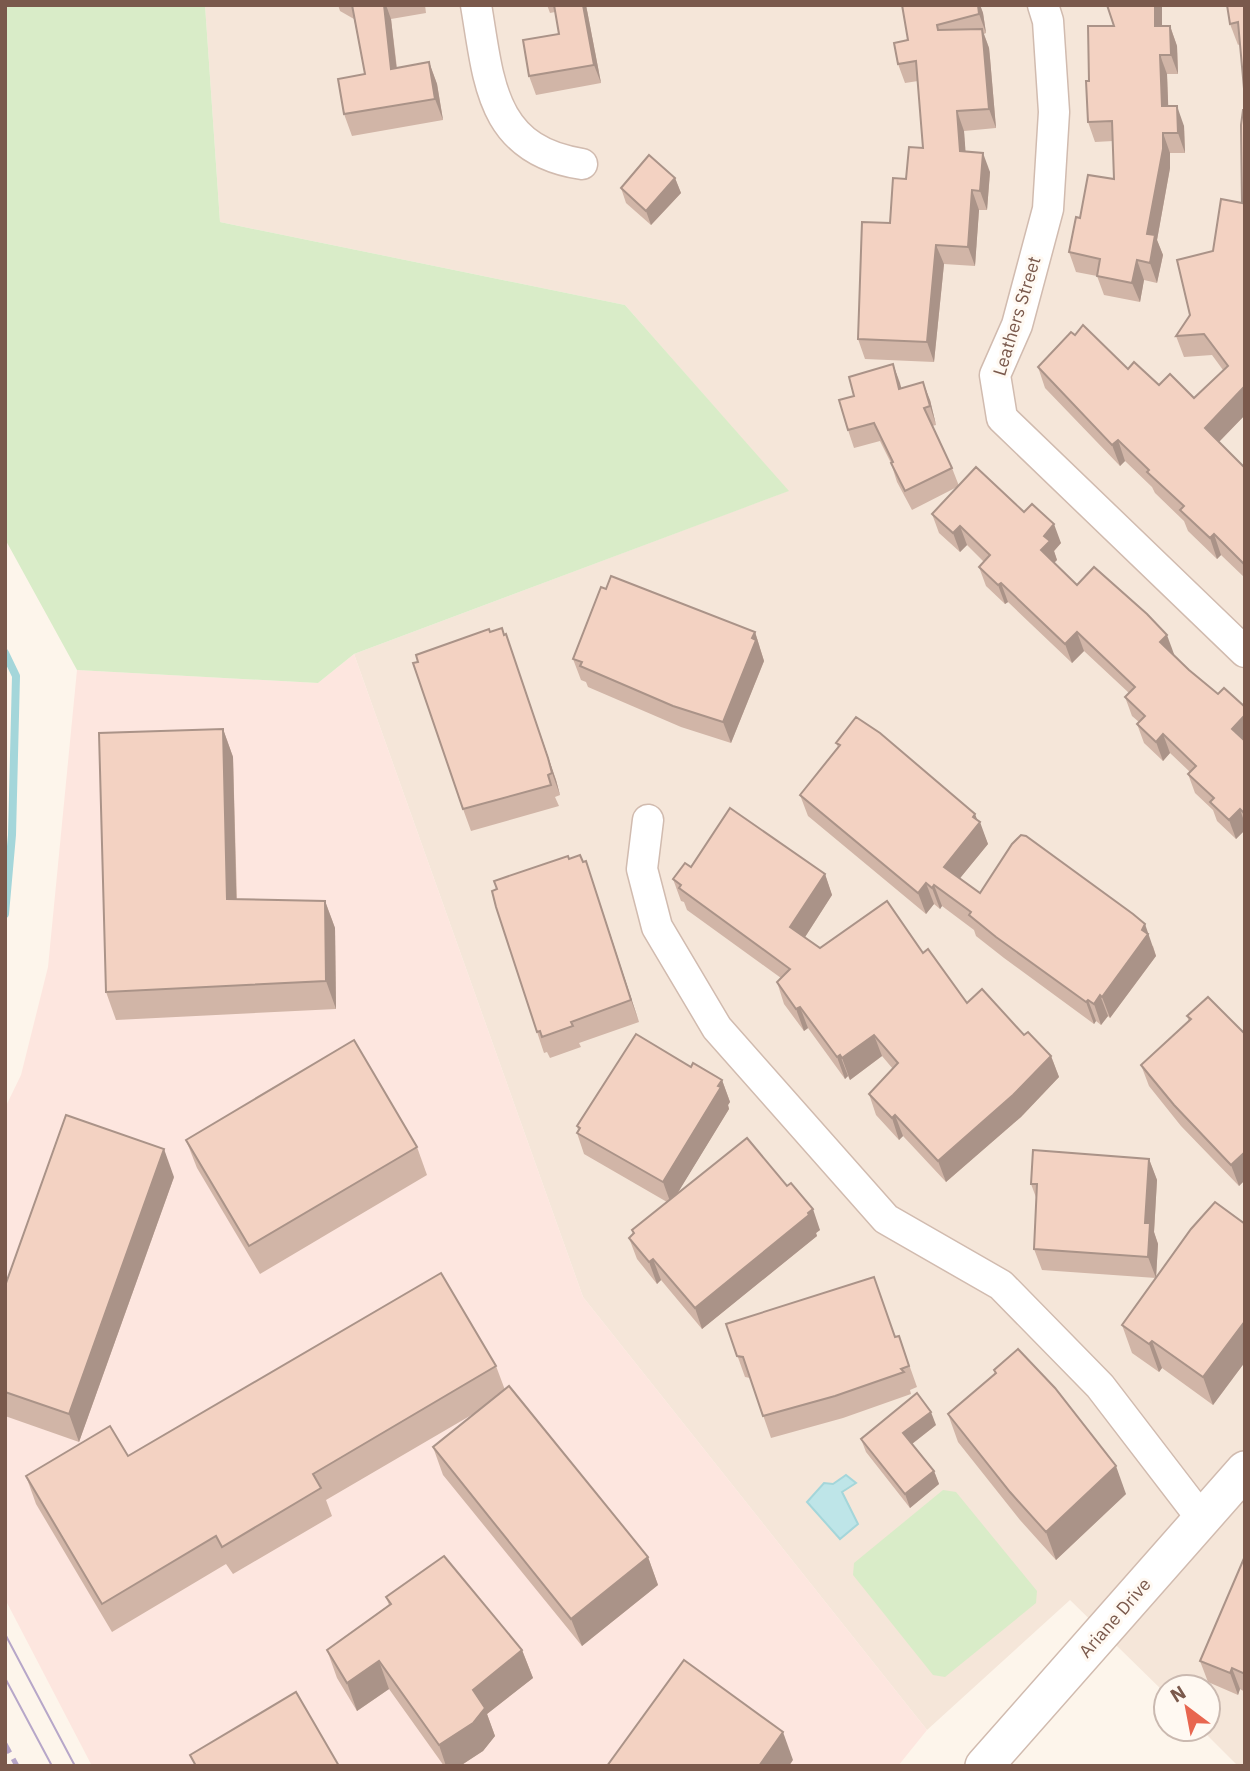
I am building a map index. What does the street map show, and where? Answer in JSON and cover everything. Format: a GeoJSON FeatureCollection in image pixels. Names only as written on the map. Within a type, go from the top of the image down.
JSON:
{"type":"FeatureCollection","features":[{"type":"Feature","properties":{"kind":"street"},"geometry":{"type":"LineString","coordinates":[[476,5],[492,95],[512,132],[556,160],[582,164]]}},
{"type":"Feature","properties":{"kind":"street","name":"Leathers Street"},"geometry":{"type":"LineString","coordinates":[[1043,5],[1048,21],[1054,112],[1048,209],[1017,325],[995,375],[1002,418],[1245,652]]}},
{"type":"Feature","properties":{"kind":"street"},"geometry":{"type":"LineString","coordinates":[[648,820],[642,869],[657,927],[717,1028],[886,1219],[1001,1285],[1100,1387],[1202,1519]]}},
{"type":"Feature","properties":{"kind":"street","name":"Ariane Drive"},"geometry":{"type":"LineString","coordinates":[[984,1766],[1245,1471]]}},
{"type":"Feature","properties":{"kind":"shaded area"},"geometry":{"type":"Polygon","coordinates":[[[205,5],[1245,5],[1245,1766],[1238,1766],[1215,1743],[1222,1743],[1222,1673],[1152,1673],[1152,1680],[1070,1600],[927,1730],[583,1297],[354,654],[788,491],[625,305],[220,222],[205,5]]]}},
{"type":"Feature","properties":{"kind":"shaded area"},"geometry":{"type":"Polygon","coordinates":[[[354,654],[583,1297],[927,1730],[898,1766],[92,1766],[5,1599],[5,1108],[21,1075],[48,967],[77,670],[318,683],[354,654]]]}},
{"type":"Feature","properties":{"kind":"green space"},"geometry":{"type":"Polygon","coordinates":[[[5,5],[205,5],[220,222],[625,305],[789,491],[354,654],[318,683],[77,670],[5,539],[5,5]]]}},
{"type":"Feature","properties":{"kind":"green space"},"geometry":{"type":"Polygon","coordinates":[[[943,1490],[956,1492],[1037,1591],[1036,1603],[945,1677],[933,1675],[853,1575],[854,1563],[943,1490]]]}},
{"type":"Feature","properties":{"kind":"water"},"geometry":{"type":"Polygon","coordinates":[[[846,1475],[856,1483],[842,1492],[858,1524],[840,1539],[807,1502],[824,1483],[833,1484],[846,1475]]]}},
{"type":"Feature","properties":{"kind":"building"},"geometry":{"type":"Polygon","coordinates":[[[352,5],[384,5],[391,69],[429,62],[435,99],[344,114],[338,79],[365,74],[352,5]]]}},
{"type":"Feature","properties":{"kind":"building"},"geometry":{"type":"Polygon","coordinates":[[[554,5],[583,5],[594,65],[529,76],[523,40],[559,34],[554,5]]]}},
{"type":"Feature","properties":{"kind":"building"},"geometry":{"type":"Polygon","coordinates":[[[902,5],[978,5],[979,14],[937,25],[938,30],[982,29],[989,109],[957,111],[960,151],[983,153],[980,191],[972,190],[968,247],[936,245],[927,342],[858,339],[862,222],[890,223],[893,178],[906,179],[909,147],[923,148],[916,61],[898,64],[894,43],[908,40],[902,5]]]}},
{"type":"Feature","properties":{"kind":"building"},"geometry":{"type":"Polygon","coordinates":[[[1107,5],[1155,5],[1155,26],[1170,26],[1171,55],[1160,55],[1162,106],[1177,106],[1178,133],[1163,133],[1163,149],[1147,234],[1155,235],[1150,263],[1137,260],[1132,283],[1097,276],[1100,259],[1069,252],[1076,217],[1080,218],[1088,175],[1114,179],[1112,121],[1088,122],[1086,81],[1089,81],[1088,26],[1114,26],[1107,5]]]}},
{"type":"Feature","properties":{"kind":"building"},"geometry":{"type":"Polygon","coordinates":[[[1227,5],[1245,5],[1245,100],[1238,22],[1230,24],[1227,5]]]}},
{"type":"Feature","properties":{"kind":"building"},"geometry":{"type":"Polygon","coordinates":[[[1243,110],[1245,390],[1243,388],[1205,428],[1245,468],[1245,565],[1214,534],[1210,538],[1180,510],[1184,506],[1147,472],[1149,470],[1118,440],[1112,445],[1038,367],[1071,332],[1075,335],[1083,325],[1128,369],[1134,362],[1159,385],[1170,374],[1194,398],[1228,366],[1204,334],[1176,336],[1190,315],[1177,260],[1213,251],[1221,199],[1242,203],[1243,110]]]}},
{"type":"Feature","properties":{"kind":"building"},"geometry":{"type":"Polygon","coordinates":[[[649,155],[675,178],[646,211],[621,188],[649,155]]]}},
{"type":"Feature","properties":{"kind":"building"},"geometry":{"type":"Polygon","coordinates":[[[893,364],[899,389],[923,382],[930,406],[924,408],[952,468],[905,491],[874,423],[848,430],[839,400],[854,396],[849,377],[893,364]]]}},
{"type":"Feature","properties":{"kind":"building"},"geometry":{"type":"Polygon","coordinates":[[[976,467],[1024,512],[1032,504],[1054,524],[1044,536],[1050,541],[1041,550],[1077,585],[1094,567],[1167,635],[1160,642],[1189,670],[1218,694],[1224,688],[1245,707],[1245,715],[1232,729],[1245,741],[1245,814],[1240,809],[1229,820],[1210,802],[1214,798],[1188,774],[1196,766],[1163,734],[1156,742],[1137,724],[1145,716],[1125,697],[1135,687],[1077,632],[1065,644],[1001,583],[998,585],[979,567],[990,555],[960,526],[953,533],[932,514],[976,467]]]}},
{"type":"Feature","properties":{"kind":"building"},"geometry":{"type":"Polygon","coordinates":[[[611,576],[755,632],[752,638],[756,640],[723,722],[673,706],[580,666],[582,662],[573,659],[601,587],[606,589],[611,576]]]}},
{"type":"Feature","properties":{"kind":"building"},"geometry":{"type":"Polygon","coordinates":[[[502,628],[548,758],[552,773],[548,775],[551,785],[463,809],[413,663],[418,662],[416,655],[489,629],[490,632],[502,628]]]}},
{"type":"Feature","properties":{"kind":"building"},"geometry":{"type":"Polygon","coordinates":[[[856,717],[880,733],[975,814],[973,817],[980,822],[944,867],[980,893],[1012,844],[1021,835],[1026,836],[1145,924],[1142,930],[1148,934],[1094,1004],[1088,1000],[1086,1002],[996,937],[969,915],[971,912],[934,885],[932,888],[926,883],[918,893],[800,795],[840,745],[836,743],[856,717]]]}},
{"type":"Feature","properties":{"kind":"building"},"geometry":{"type":"Polygon","coordinates":[[[223,729],[227,899],[325,901],[326,981],[106,992],[99,733],[223,729]]]}},
{"type":"Feature","properties":{"kind":"building"},"geometry":{"type":"Polygon","coordinates":[[[730,808],[825,874],[790,927],[820,948],[887,901],[923,953],[928,949],[967,1003],[982,989],[1024,1035],[1028,1032],[1051,1056],[1013,1095],[938,1161],[895,1115],[892,1118],[869,1094],[898,1063],[874,1035],[842,1058],[840,1055],[837,1057],[800,1007],[796,1009],[777,982],[790,969],[679,888],[681,885],[673,879],[685,863],[691,867],[730,808]]]}},
{"type":"Feature","properties":{"kind":"building"},"geometry":{"type":"Polygon","coordinates":[[[580,855],[583,862],[586,861],[631,1000],[571,1022],[573,1026],[542,1037],[540,1031],[537,1032],[496,907],[492,891],[497,889],[494,881],[568,856],[569,859],[580,855]]]}},
{"type":"Feature","properties":{"kind":"building"},"geometry":{"type":"Polygon","coordinates":[[[1208,997],[1245,1034],[1245,1152],[1231,1165],[1174,1105],[1141,1065],[1191,1019],[1187,1016],[1208,997]]]}},
{"type":"Feature","properties":{"kind":"building"},"geometry":{"type":"Polygon","coordinates":[[[636,1034],[691,1067],[693,1063],[722,1080],[718,1086],[721,1087],[663,1182],[577,1133],[580,1128],[577,1126],[636,1034]]]}},
{"type":"Feature","properties":{"kind":"building"},"geometry":{"type":"Polygon","coordinates":[[[354,1040],[417,1147],[249,1246],[186,1140],[354,1040]]]}},
{"type":"Feature","properties":{"kind":"building"},"geometry":{"type":"Polygon","coordinates":[[[66,1115],[164,1149],[69,1414],[5,1392],[5,1286],[66,1115]]]}},
{"type":"Feature","properties":{"kind":"building"},"geometry":{"type":"Polygon","coordinates":[[[747,1138],[787,1186],[791,1183],[813,1209],[695,1308],[653,1259],[649,1262],[629,1238],[634,1233],[632,1230],[747,1138]]]}},
{"type":"Feature","properties":{"kind":"building"},"geometry":{"type":"Polygon","coordinates":[[[1033,1150],[1149,1159],[1145,1223],[1150,1223],[1148,1257],[1034,1249],[1037,1184],[1031,1184],[1033,1150]]]}},
{"type":"Feature","properties":{"kind":"building"},"geometry":{"type":"Polygon","coordinates":[[[1215,1202],[1245,1224],[1245,1321],[1203,1377],[1152,1341],[1149,1344],[1122,1325],[1191,1229],[1215,1202]]]}},
{"type":"Feature","properties":{"kind":"building"},"geometry":{"type":"Polygon","coordinates":[[[441,1273],[496,1366],[313,1474],[321,1488],[222,1547],[216,1536],[102,1604],[26,1476],[110,1426],[128,1456],[441,1273]]]}},
{"type":"Feature","properties":{"kind":"building"},"geometry":{"type":"Polygon","coordinates":[[[874,1277],[895,1337],[899,1336],[909,1366],[901,1369],[904,1372],[835,1396],[763,1416],[743,1357],[737,1356],[726,1324],[874,1277]]]}},
{"type":"Feature","properties":{"kind":"building"},"geometry":{"type":"Polygon","coordinates":[[[1018,1349],[1055,1388],[1116,1466],[1046,1532],[1010,1492],[948,1414],[996,1373],[994,1370],[1018,1349]]]}},
{"type":"Feature","properties":{"kind":"building"},"geometry":{"type":"Polygon","coordinates":[[[509,1386],[648,1557],[571,1619],[433,1447],[509,1386]]]}},
{"type":"Feature","properties":{"kind":"building"},"geometry":{"type":"Polygon","coordinates":[[[917,1393],[931,1412],[903,1433],[934,1471],[905,1494],[861,1439],[917,1393]]]}},
{"type":"Feature","properties":{"kind":"building"},"geometry":{"type":"Polygon","coordinates":[[[444,1556],[522,1650],[473,1690],[485,1708],[473,1723],[439,1745],[379,1661],[347,1683],[327,1650],[391,1604],[386,1597],[444,1556]]]}},
{"type":"Feature","properties":{"kind":"building"},"geometry":{"type":"Polygon","coordinates":[[[1245,1556],[1245,1674],[1232,1668],[1230,1673],[1200,1661],[1245,1556]]]}},
{"type":"Feature","properties":{"kind":"building"},"geometry":{"type":"Polygon","coordinates":[[[684,1660],[783,1732],[759,1766],[607,1766],[684,1660]]]}},
{"type":"Feature","properties":{"kind":"building"},"geometry":{"type":"Polygon","coordinates":[[[296,1692],[339,1766],[196,1766],[190,1755],[296,1692]]]}},
{"type":"Feature","properties":{"kind":"waterway"},"geometry":{"type":"LineString","coordinates":[[5,653],[16,676],[12,835],[5,914]]}},
{"type":"Feature","properties":{"kind":"tram line"},"geometry":{"type":"LineString","coordinates":[[5,1634],[75,1766]]}},
{"type":"Feature","properties":{"kind":"tram line"},"geometry":{"type":"LineString","coordinates":[[5,1678],[52,1766]]}},
{"type":"Feature","properties":{"kind":"railway"},"geometry":{"type":"LineString","coordinates":[[5,1744],[17,1766]]}}]}
